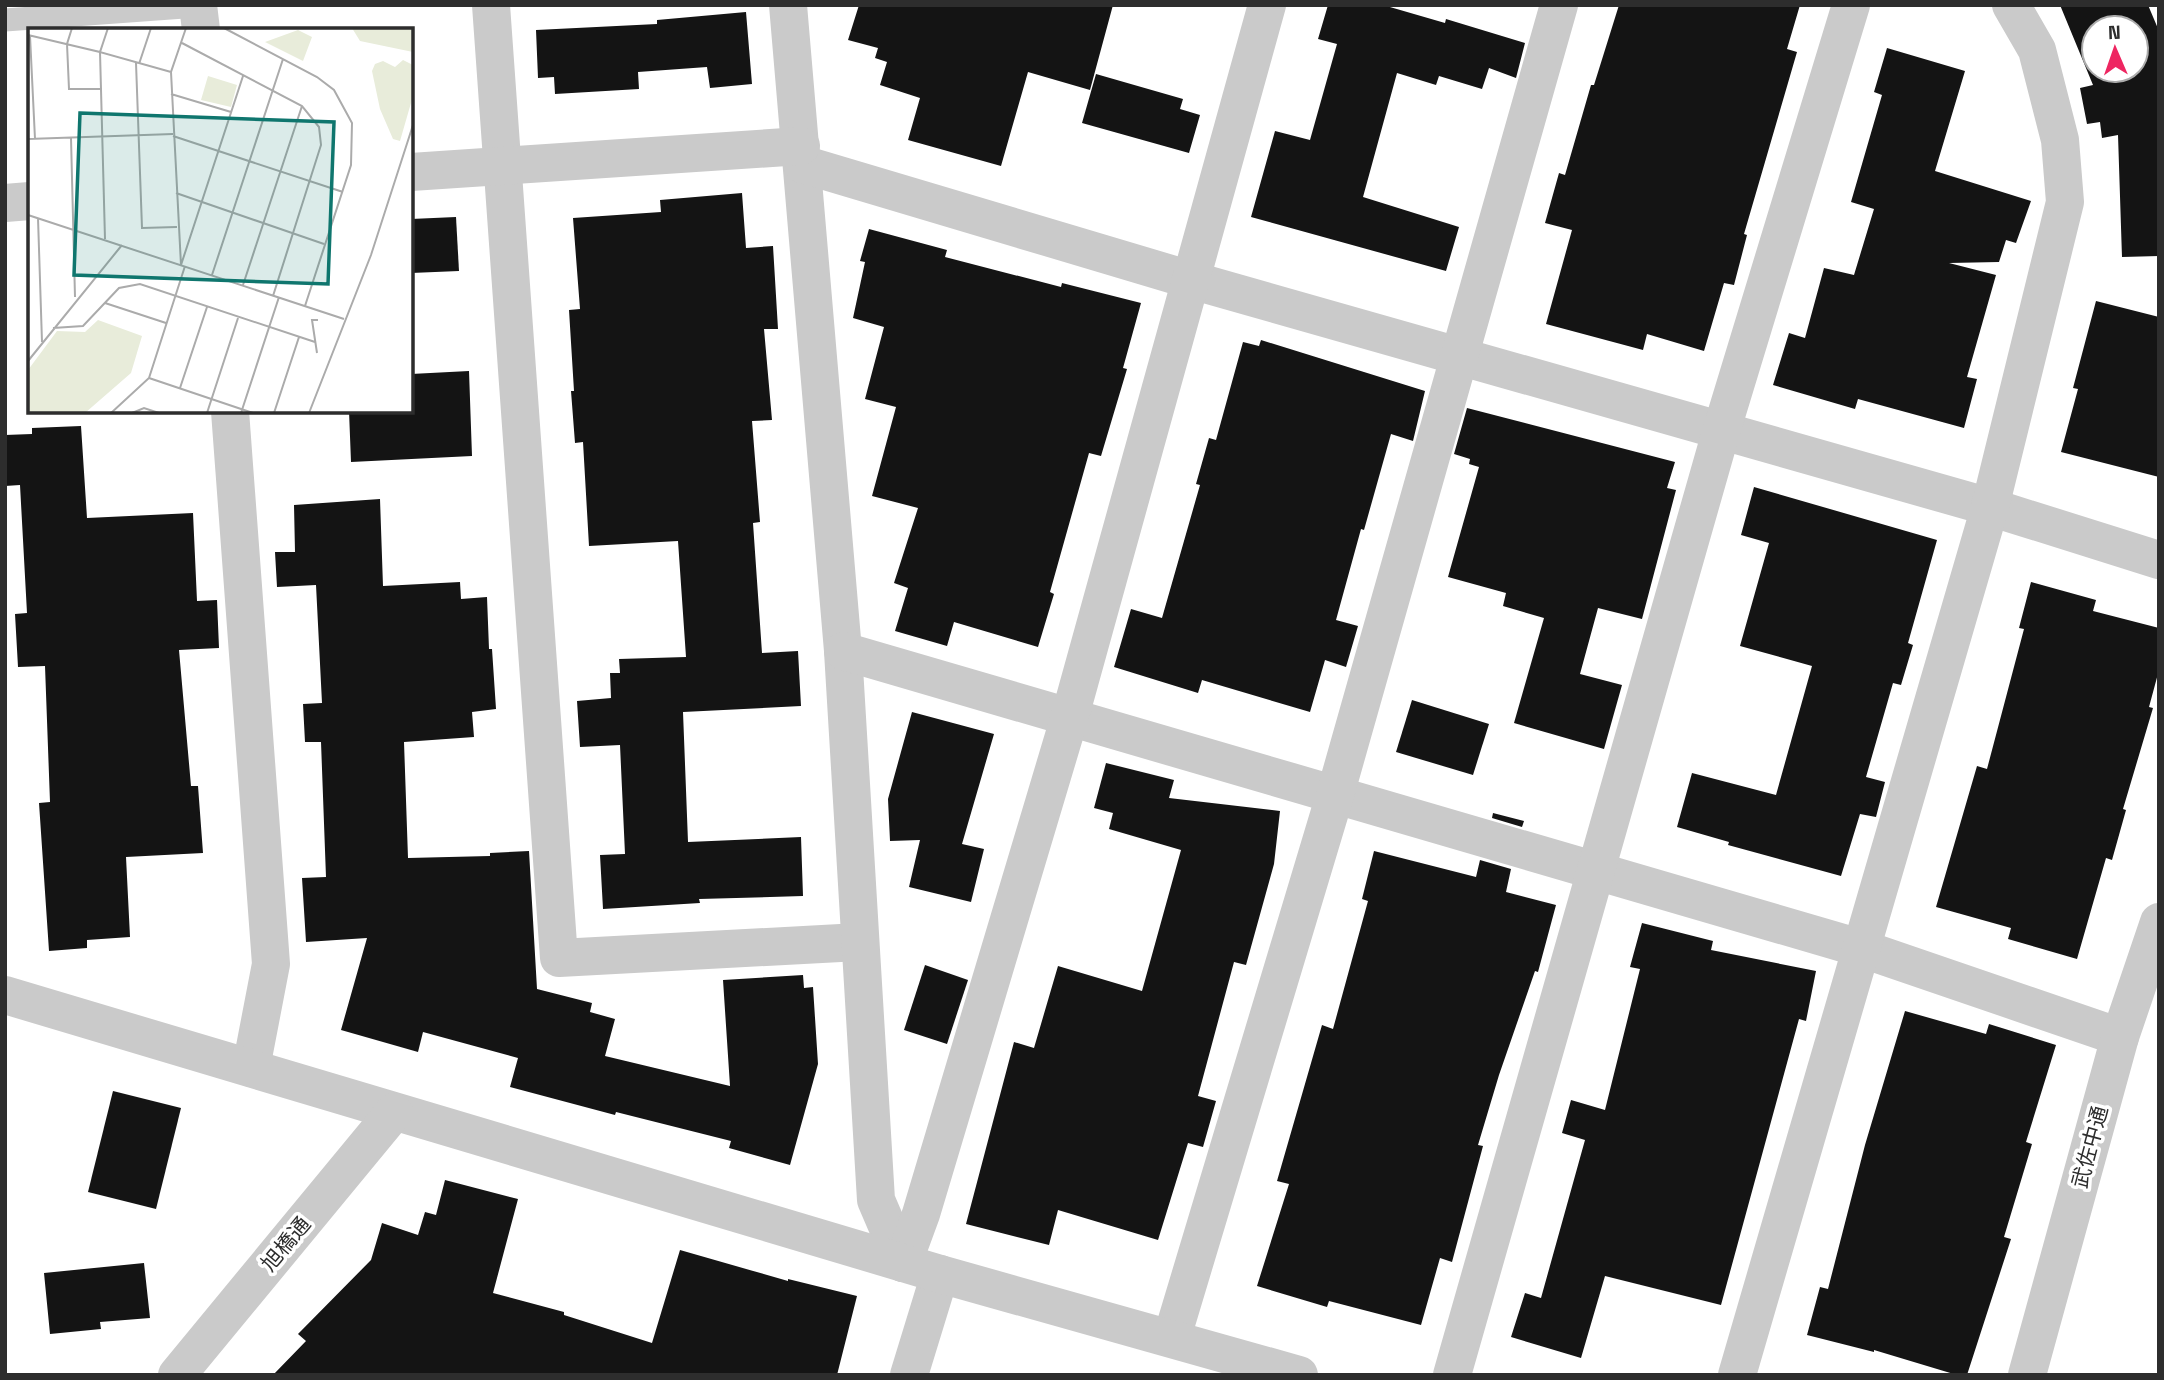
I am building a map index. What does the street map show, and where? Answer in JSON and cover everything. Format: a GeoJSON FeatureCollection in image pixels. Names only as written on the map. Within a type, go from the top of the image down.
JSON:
{"type":"FeatureCollection","features":[{"type":"Feature","properties":{"kind":"street"},"geometry":{"type":"LineString","coordinates":[[198,5],[201,28]]}},
{"type":"Feature","properties":{"kind":"street"},"geometry":{"type":"LineString","coordinates":[[491,5],[559,958],[859,942]]}},
{"type":"Feature","properties":{"kind":"street"},"geometry":{"type":"LineString","coordinates":[[788,5],[843,651],[876,1200],[904,1263]]}},
{"type":"Feature","properties":{"kind":"street"},"geometry":{"type":"LineString","coordinates":[[904,1263],[1070,716],[1267,5]]}},
{"type":"Feature","properties":{"kind":"street"},"geometry":{"type":"LineString","coordinates":[[1172,1338],[1335,796],[1559,5]]}},
{"type":"Feature","properties":{"kind":"street"},"geometry":{"type":"LineString","coordinates":[[1452,1375],[1721,432],[1851,5]]}},
{"type":"Feature","properties":{"kind":"street"},"geometry":{"type":"LineString","coordinates":[[1737,1375],[1990,507],[2065,202],[2060,140],[2036,50],[2011,5]]}},
{"type":"Feature","properties":{"kind":"street"},"geometry":{"type":"LineString","coordinates":[[413,172],[802,155],[1191,279],[1990,507],[2159,560]]}},
{"type":"Feature","properties":{"kind":"street"},"geometry":{"type":"LineString","coordinates":[[5,203],[28,201]]}},
{"type":"Feature","properties":{"kind":"street"},"geometry":{"type":"LineString","coordinates":[[230,413],[271,964],[257,1025],[251,1068]]}},
{"type":"Feature","properties":{"kind":"street"},"geometry":{"type":"LineString","coordinates":[[843,651],[1860,948],[2120,1037]]}},
{"type":"Feature","properties":{"kind":"street","name":"武佐中通"},"geometry":{"type":"LineString","coordinates":[[2028,1375],[2120,1037],[2159,922]]}},
{"type":"Feature","properties":{"kind":"street"},"geometry":{"type":"LineString","coordinates":[[5,995],[940,1274],[1299,1375]]}},
{"type":"Feature","properties":{"kind":"street","name":"旭橋通"},"geometry":{"type":"LineString","coordinates":[[177,1375],[394,1112]]}},
{"type":"Feature","properties":{"kind":"street"},"geometry":{"type":"LineString","coordinates":[[909,1375],[940,1274]]}},
{"type":"Feature","properties":{"kind":"lane"},"geometry":{"type":"LineString","coordinates":[[5,20],[198,5]]}},
{"type":"Feature","properties":{"kind":"building"},"geometry":{"type":"Polygon","coordinates":[[[859,5],[1113,5],[1090,90],[1028,72],[1001,166],[908,140],[920,98],[880,85],[887,62],[875,58],[878,48],[848,40],[859,5]]]}},
{"type":"Feature","properties":{"kind":"building"},"geometry":{"type":"Polygon","coordinates":[[[1328,5],[1383,5],[1445,23],[1446,19],[1525,43],[1516,78],[1489,68],[1482,89],[1439,76],[1436,85],[1397,73],[1363,197],[1459,227],[1446,271],[1251,217],[1275,131],[1310,140],[1337,44],[1318,39],[1328,5]]]}},
{"type":"Feature","properties":{"kind":"building"},"geometry":{"type":"Polygon","coordinates":[[[1619,5],[1800,5],[1787,49],[1797,52],[1744,234],[1747,235],[1734,285],[1724,283],[1704,351],[1647,334],[1643,350],[1546,324],[1572,230],[1545,223],[1559,173],[1565,175],[1591,85],[1594,85],[1619,5]]]}},
{"type":"Feature","properties":{"kind":"building"},"geometry":{"type":"Polygon","coordinates":[[[2060,5],[2148,5],[2159,31],[2159,256],[2122,257],[2118,135],[2102,138],[2100,122],[2087,124],[2080,88],[2093,84],[2150,84],[2150,14],[2080,14],[2080,53],[2060,5]]]}},
{"type":"Feature","properties":{"kind":"building"},"geometry":{"type":"Polygon","coordinates":[[[746,12],[752,84],[710,88],[707,67],[638,72],[639,89],[555,94],[554,77],[538,78],[536,30],[657,24],[657,20],[746,12]]]}},
{"type":"Feature","properties":{"kind":"building"},"geometry":{"type":"Polygon","coordinates":[[[1887,48],[1965,71],[1935,171],[2031,201],[2016,243],[2006,240],[1999,262],[1949,263],[1996,275],[1967,377],[1977,379],[1964,428],[1858,399],[1855,409],[1773,385],[1789,333],[1805,338],[1824,268],[1854,275],[1874,209],[1851,202],[1882,95],[1874,92],[1887,48]]]}},
{"type":"Feature","properties":{"kind":"building"},"geometry":{"type":"Polygon","coordinates":[[[1096,74],[1183,99],[1180,109],[1200,115],[1189,153],[1082,123],[1096,74]]]}},
{"type":"Feature","properties":{"kind":"building"},"geometry":{"type":"Polygon","coordinates":[[[742,193],[746,248],[773,246],[778,329],[764,329],[772,420],[752,421],[760,522],[753,523],[762,653],[798,651],[801,706],[683,712],[688,842],[801,837],[803,896],[699,899],[700,903],[603,909],[600,855],[625,854],[620,745],[580,747],[577,701],[611,698],[610,673],[620,673],[619,659],[686,657],[678,541],[589,546],[583,442],[575,443],[571,391],[574,391],[569,310],[580,309],[573,218],[661,212],[660,200],[742,193]]]}},
{"type":"Feature","properties":{"kind":"building"},"geometry":{"type":"Polygon","coordinates":[[[456,217],[459,271],[413,273],[413,219],[456,217]]]}},
{"type":"Feature","properties":{"kind":"building"},"geometry":{"type":"Polygon","coordinates":[[[869,229],[947,250],[945,257],[1061,287],[1062,283],[1141,303],[1123,368],[1127,369],[1101,456],[1089,453],[1050,592],[1054,594],[1038,647],[954,622],[947,646],[895,631],[908,588],[894,583],[918,508],[872,496],[896,407],[865,399],[884,327],[853,318],[865,262],[860,261],[869,229]]]}},
{"type":"Feature","properties":{"kind":"building"},"geometry":{"type":"Polygon","coordinates":[[[2096,301],[2159,317],[2159,477],[2061,452],[2078,389],[2073,388],[2096,301]]]}},
{"type":"Feature","properties":{"kind":"building"},"geometry":{"type":"Polygon","coordinates":[[[1261,340],[1425,391],[1413,441],[1391,434],[1364,530],[1361,529],[1336,620],[1358,626],[1346,667],[1325,660],[1310,712],[1202,680],[1198,693],[1114,667],[1131,609],[1162,618],[1200,485],[1196,484],[1209,438],[1216,440],[1243,342],[1259,346],[1261,340]]]}},
{"type":"Feature","properties":{"kind":"building"},"geometry":{"type":"Polygon","coordinates":[[[469,371],[472,456],[351,462],[349,413],[413,413],[413,374],[469,371]]]}},
{"type":"Feature","properties":{"kind":"building"},"geometry":{"type":"Polygon","coordinates":[[[1467,408],[1675,462],[1667,488],[1676,490],[1642,619],[1598,608],[1580,674],[1622,685],[1604,749],[1514,723],[1544,618],[1503,606],[1506,593],[1448,577],[1479,467],[1469,464],[1470,459],[1454,454],[1467,408]]]}},
{"type":"Feature","properties":{"kind":"building"},"geometry":{"type":"Polygon","coordinates":[[[81,426],[87,518],[193,513],[197,601],[217,600],[219,648],[179,650],[191,786],[198,786],[203,853],[126,857],[130,937],[87,940],[87,948],[49,951],[39,803],[50,802],[45,666],[18,667],[15,614],[27,613],[20,485],[5,486],[5,435],[32,434],[32,428],[81,426]]]}},
{"type":"Feature","properties":{"kind":"building"},"geometry":{"type":"Polygon","coordinates":[[[1754,487],[1937,540],[1908,643],[1913,645],[1901,685],[1893,683],[1866,777],[1885,782],[1876,817],[1860,814],[1841,876],[1728,845],[1729,842],[1677,827],[1692,773],[1776,795],[1812,666],[1740,646],[1769,543],[1741,535],[1754,487]]]}},
{"type":"Feature","properties":{"kind":"building"},"geometry":{"type":"Polygon","coordinates":[[[380,499],[383,586],[460,582],[461,599],[487,597],[489,649],[492,649],[496,709],[472,712],[474,737],[404,742],[408,858],[490,856],[490,853],[529,851],[537,989],[592,1003],[590,1012],[615,1019],[605,1056],[730,1086],[723,980],[803,975],[804,988],[813,987],[818,1064],[790,1165],[729,1148],[731,1141],[616,1112],[615,1115],[510,1087],[518,1058],[423,1032],[418,1052],[341,1030],[367,938],[306,942],[302,878],[326,877],[321,742],[305,742],[303,704],[322,703],[316,585],[277,587],[275,552],[295,552],[294,505],[380,499]]]}},
{"type":"Feature","properties":{"kind":"building"},"geometry":{"type":"Polygon","coordinates":[[[2031,582],[2096,600],[2093,611],[2159,628],[2159,670],[2149,707],[2153,708],[2123,809],[2126,810],[2112,860],[2106,858],[2077,959],[2008,939],[2011,928],[1936,907],[1977,766],[1987,769],[2024,629],[2019,628],[2031,582]]]}},
{"type":"Feature","properties":{"kind":"building"},"geometry":{"type":"Polygon","coordinates":[[[1412,700],[1489,724],[1473,775],[1396,752],[1412,700]]]}},
{"type":"Feature","properties":{"kind":"building"},"geometry":{"type":"Polygon","coordinates":[[[912,712],[994,734],[962,844],[984,849],[971,902],[909,887],[920,840],[890,841],[888,799],[912,712]]]}},
{"type":"Feature","properties":{"kind":"building"},"geometry":{"type":"Polygon","coordinates":[[[1106,763],[1174,780],[1169,798],[1280,811],[1274,864],[1246,965],[1234,962],[1198,1096],[1216,1101],[1203,1147],[1188,1143],[1158,1240],[1058,1210],[1049,1245],[966,1224],[1014,1042],[1034,1048],[1058,966],[1142,991],[1181,850],[1109,829],[1113,813],[1094,808],[1106,763]]]}},
{"type":"Feature","properties":{"kind":"building"},"geometry":{"type":"Polygon","coordinates":[[[1493,813],[1524,821],[1522,827],[1492,818],[1493,813]]]}},
{"type":"Feature","properties":{"kind":"building"},"geometry":{"type":"Polygon","coordinates":[[[1374,851],[1476,877],[1480,860],[1511,869],[1506,892],[1556,905],[1538,972],[1535,971],[1478,1145],[1483,1146],[1452,1262],[1440,1258],[1421,1325],[1329,1301],[1327,1307],[1257,1286],[1289,1184],[1277,1181],[1322,1025],[1333,1029],[1368,901],[1362,899],[1374,851]]]}},
{"type":"Feature","properties":{"kind":"building"},"geometry":{"type":"Polygon","coordinates":[[[1642,923],[1713,941],[1711,950],[1816,971],[1806,1021],[1799,1019],[1721,1305],[1605,1276],[1581,1358],[1511,1337],[1525,1293],[1541,1298],[1585,1140],[1562,1133],[1571,1100],[1605,1110],[1640,969],[1630,967],[1642,923]]]}},
{"type":"Feature","properties":{"kind":"building"},"geometry":{"type":"Polygon","coordinates":[[[925,965],[968,980],[947,1044],[904,1030],[925,965]]]}},
{"type":"Feature","properties":{"kind":"building"},"geometry":{"type":"Polygon","coordinates":[[[1905,1011],[1986,1034],[1989,1024],[2056,1045],[2026,1142],[2032,1144],[2004,1237],[2011,1239],[1967,1375],[1957,1375],[1874,1350],[1807,1335],[1820,1287],[1828,1289],[1865,1145],[1905,1011]]]}},
{"type":"Feature","properties":{"kind":"building"},"geometry":{"type":"Polygon","coordinates":[[[113,1091],[181,1108],[156,1209],[88,1192],[113,1091]]]}},
{"type":"Feature","properties":{"kind":"building"},"geometry":{"type":"Polygon","coordinates":[[[445,1180],[518,1199],[493,1293],[564,1312],[564,1315],[652,1343],[680,1250],[788,1281],[857,1296],[837,1375],[273,1375],[306,1341],[298,1334],[371,1260],[382,1223],[418,1235],[425,1212],[436,1215],[445,1180]]]}},
{"type":"Feature","properties":{"kind":"building"},"geometry":{"type":"Polygon","coordinates":[[[144,1263],[150,1318],[100,1322],[101,1329],[50,1334],[44,1273],[144,1263]]]}}]}
